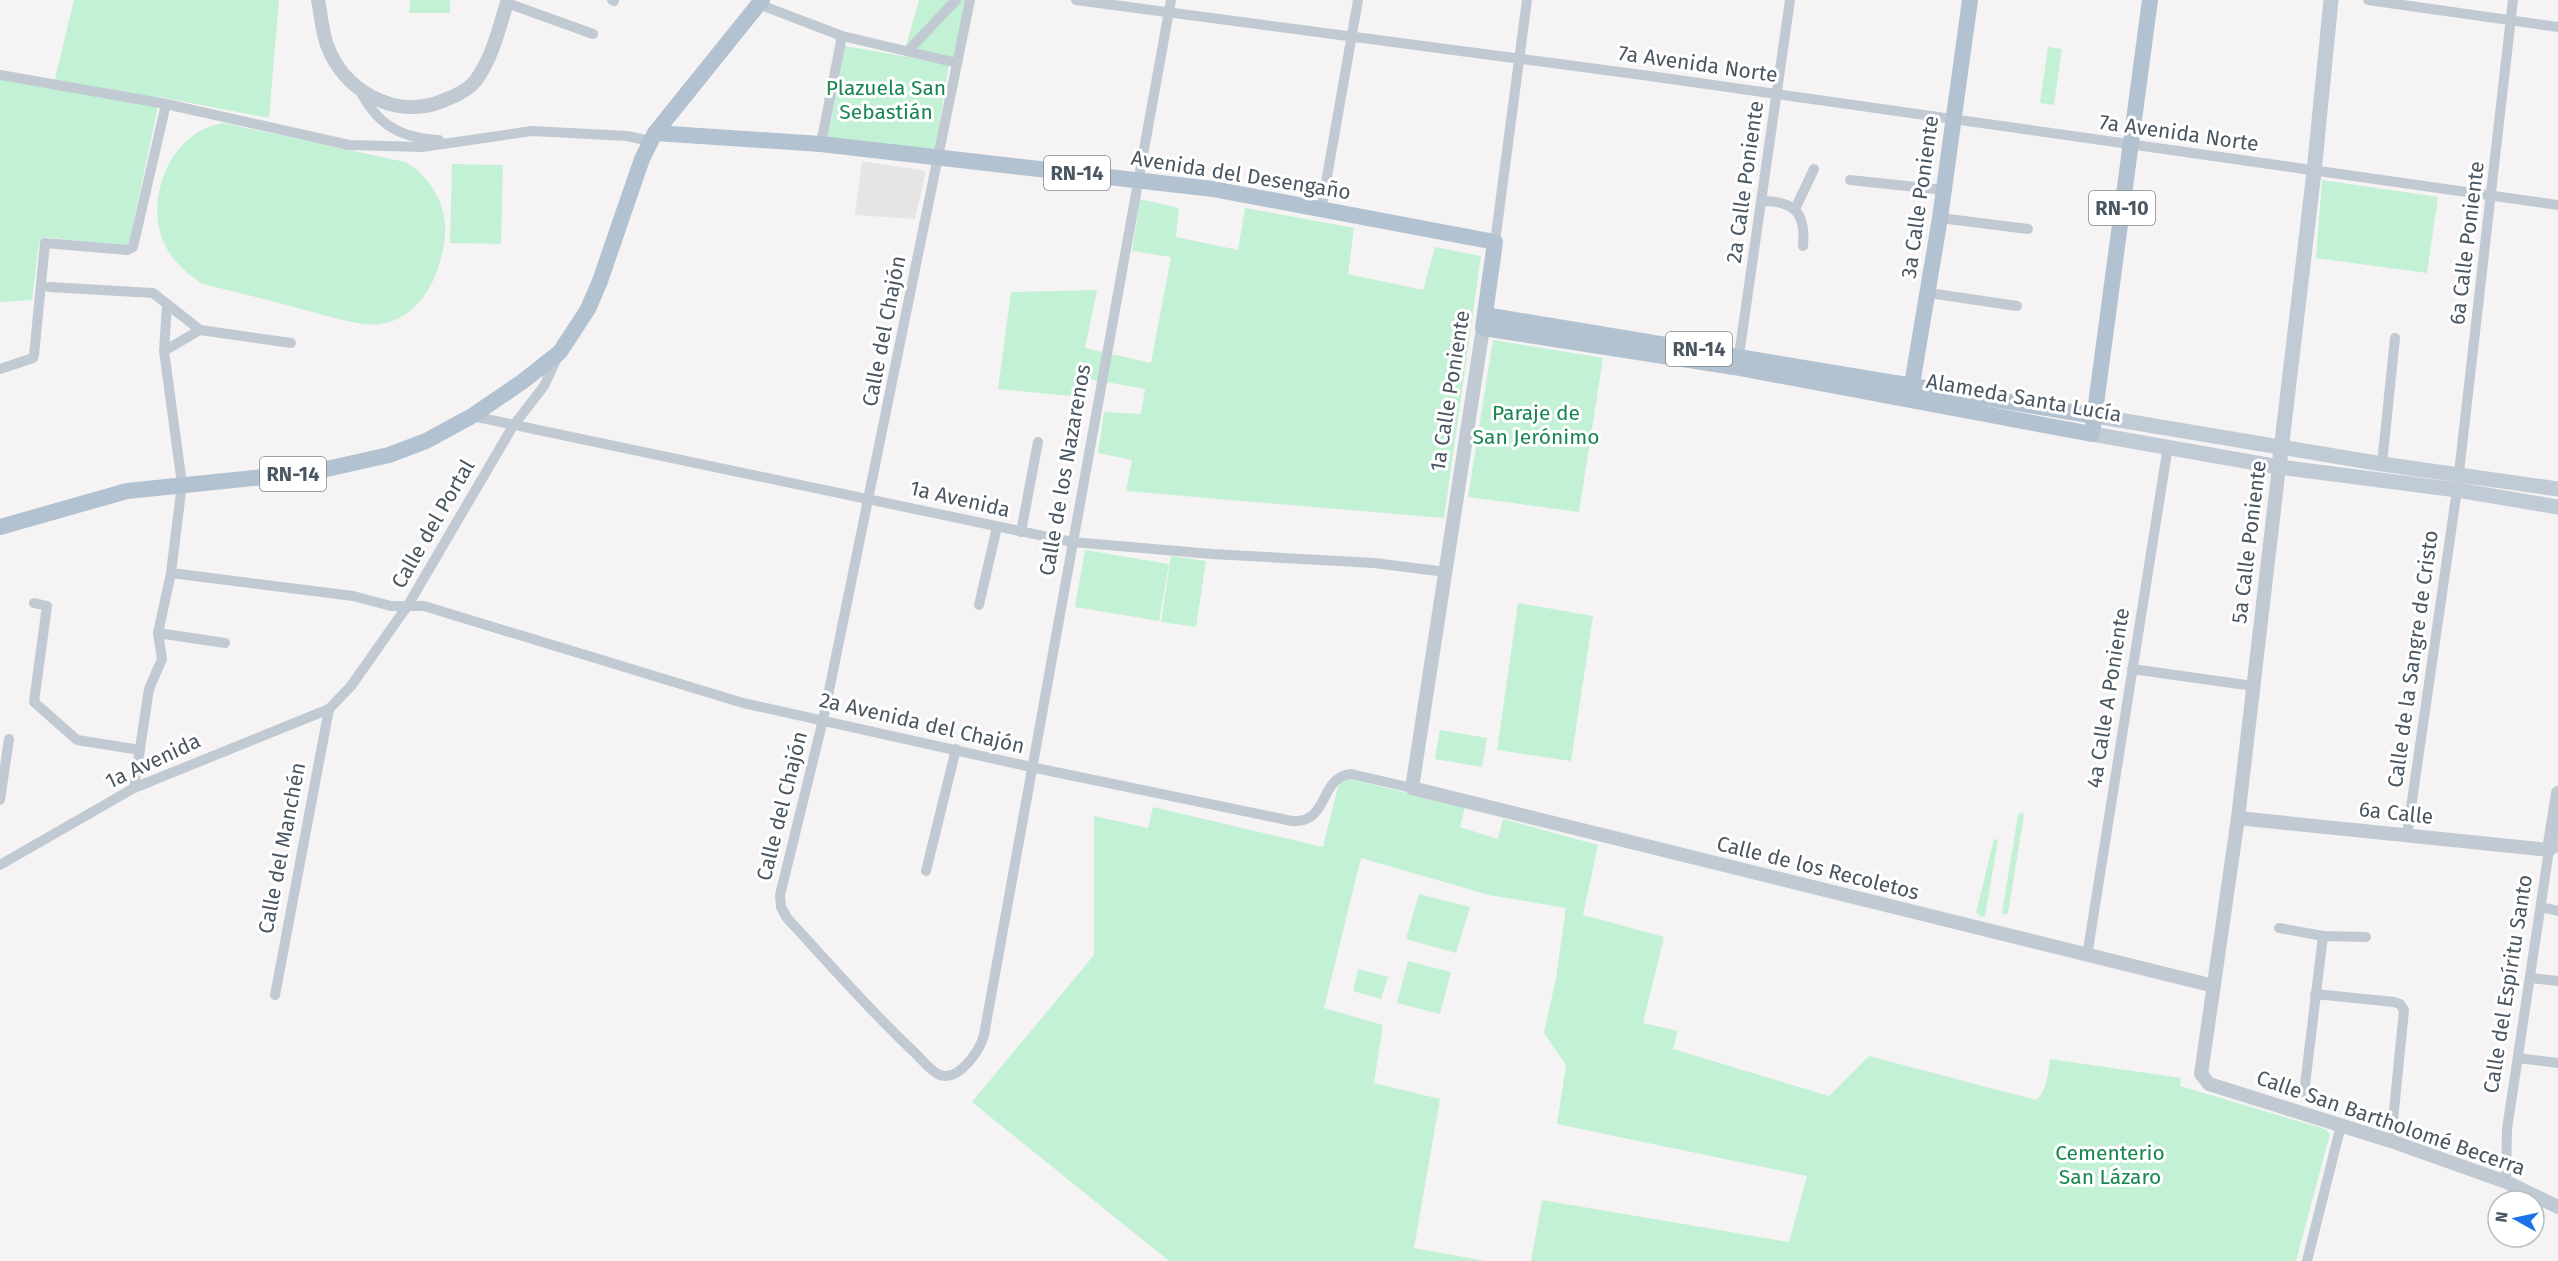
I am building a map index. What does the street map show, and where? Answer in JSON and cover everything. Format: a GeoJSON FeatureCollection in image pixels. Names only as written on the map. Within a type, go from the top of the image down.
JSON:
{"type":"FeatureCollection","features":[{"type":"Feature","properties":{"kind":"main road","name":"3a Calle Poniente"},"geometry":{"type":"LineString","coordinates":[[1912,393],[1929,293],[1970,0]]}},
{"type":"Feature","properties":{"kind":"main road","name":"RN-10"},"geometry":{"type":"LineString","coordinates":[[2092,434],[2150,0]]}},
{"type":"Feature","properties":{"kind":"main road","name":"5a Calle Poniente"},"geometry":{"type":"LineString","coordinates":[[2279,467],[2314,172],[2331,0]]}},
{"type":"Feature","properties":{"kind":"main road"},"geometry":{"type":"LineString","coordinates":[[653,137],[760,2]]}},
{"type":"Feature","properties":{"kind":"main road","name":"Avenida del Desengaño"},"geometry":{"type":"LineString","coordinates":[[653,137],[821,144],[1213,189],[1495,242]]}},
{"type":"Feature","properties":{"kind":"main road","name":"RN-14"},"geometry":{"type":"LineString","coordinates":[[0,527],[128,491],[313,472],[375,459],[426,441],[472,416],[560,352],[588,309],[600,281],[642,159],[653,137]]}},
{"type":"Feature","properties":{"kind":"main road","name":"1a Calle Poniente"},"geometry":{"type":"LineString","coordinates":[[1484,321],[1495,242]]}},
{"type":"Feature","properties":{"kind":"main road","name":"Alameda Santa Lucía"},"geometry":{"type":"LineString","coordinates":[[1484,321],[1912,393],[2092,434],[2279,467],[2457,490],[2558,507]]}},
{"type":"Feature","properties":{"kind":"main road","name":"Alameda Santa Lucía"},"geometry":{"type":"LineString","coordinates":[[1912,393],[2095,416],[2382,464],[2558,489]]}},
{"type":"Feature","properties":{"kind":"main road"},"geometry":{"type":"LineString","coordinates":[[2402,483],[2404,466]]}},
{"type":"Feature","properties":{"kind":"street"},"geometry":{"type":"LineString","coordinates":[[318,0],[327,46],[360,92],[371,113],[388,128],[424,139],[460,141]]}},
{"type":"Feature","properties":{"kind":"street"},"geometry":{"type":"LineString","coordinates":[[908,51],[956,0]]}},
{"type":"Feature","properties":{"kind":"street","name":"Calle del Chajón"},"geometry":{"type":"LineString","coordinates":[[970,0],[870,499],[823,720],[781,889],[781,908],[787,918],[897,1036],[942,1075],[955,1074],[974,1056],[982,1042],[1031,767]]}},
{"type":"Feature","properties":{"kind":"street","name":"7a Avenida Norte"},"geometry":{"type":"LineString","coordinates":[[1076,0],[1954,119],[2130,146],[2558,205]]}},
{"type":"Feature","properties":{"kind":"street","name":"Calle de los Nazarenos"},"geometry":{"type":"LineString","coordinates":[[1031,767],[1136,180],[1171,0]]}},
{"type":"Feature","properties":{"kind":"street"},"geometry":{"type":"LineString","coordinates":[[1321,211],[1358,0]]}},
{"type":"Feature","properties":{"kind":"street","name":"1a Calle Poniente"},"geometry":{"type":"LineString","coordinates":[[1495,242],[1527,0]]}},
{"type":"Feature","properties":{"kind":"street","name":"2a Calle Poniente"},"geometry":{"type":"LineString","coordinates":[[1737,362],[1790,0]]}},
{"type":"Feature","properties":{"kind":"street"},"geometry":{"type":"LineString","coordinates":[[2368,0],[2558,27]]}},
{"type":"Feature","properties":{"kind":"street","name":"6a Calle Poniente"},"geometry":{"type":"LineString","coordinates":[[2457,490],[2492,197],[2512,0]]}},
{"type":"Feature","properties":{"kind":"street"},"geometry":{"type":"LineString","coordinates":[[360,92],[389,104],[411,107],[429,105],[452,98],[475,82],[492,49],[508,2],[593,34]]}},
{"type":"Feature","properties":{"kind":"street"},"geometry":{"type":"LineString","coordinates":[[760,2],[842,36],[957,63]]}},
{"type":"Feature","properties":{"kind":"street"},"geometry":{"type":"LineString","coordinates":[[821,144],[842,36]]}},
{"type":"Feature","properties":{"kind":"street"},"geometry":{"type":"LineString","coordinates":[[0,75],[166,104],[349,146],[422,147],[532,130],[653,137]]}},
{"type":"Feature","properties":{"kind":"street"},"geometry":{"type":"LineString","coordinates":[[0,369],[33,358],[45,243],[128,250],[133,247],[166,104]]}},
{"type":"Feature","properties":{"kind":"street"},"geometry":{"type":"LineString","coordinates":[[1795,209],[1814,169]]}},
{"type":"Feature","properties":{"kind":"street"},"geometry":{"type":"LineString","coordinates":[[1850,180],[1944,190]]}},
{"type":"Feature","properties":{"kind":"street"},"geometry":{"type":"LineString","coordinates":[[1762,201],[1780,201],[1795,209],[1803,219],[1803,246]]}},
{"type":"Feature","properties":{"kind":"street"},"geometry":{"type":"LineString","coordinates":[[1940,218],[2028,229]]}},
{"type":"Feature","properties":{"kind":"street"},"geometry":{"type":"LineString","coordinates":[[49,287],[153,293],[200,330],[291,343]]}},
{"type":"Feature","properties":{"kind":"street"},"geometry":{"type":"LineString","coordinates":[[1929,293],[2017,306]]}},
{"type":"Feature","properties":{"kind":"street"},"geometry":{"type":"LineString","coordinates":[[134,788],[149,689],[162,659],[158,633],[171,573],[182,484],[164,351],[167,305]]}},
{"type":"Feature","properties":{"kind":"street","name":"1a Calle Poniente"},"geometry":{"type":"LineString","coordinates":[[1412,788],[1484,321]]}},
{"type":"Feature","properties":{"kind":"street"},"geometry":{"type":"LineString","coordinates":[[164,351],[200,330]]}},
{"type":"Feature","properties":{"kind":"street"},"geometry":{"type":"LineString","coordinates":[[2382,464],[2396,338]]}},
{"type":"Feature","properties":{"kind":"street","name":"Calle del Portal"},"geometry":{"type":"LineString","coordinates":[[329,709],[351,686],[408,605],[513,426],[544,386],[560,352]]}},
{"type":"Feature","properties":{"kind":"street","name":"1a Avenida"},"geometry":{"type":"LineString","coordinates":[[472,416],[1072,542],[1212,554],[1374,562],[1446,572]]}},
{"type":"Feature","properties":{"kind":"street"},"geometry":{"type":"LineString","coordinates":[[1021,532],[1038,442]]}},
{"type":"Feature","properties":{"kind":"street","name":"4a Calle A Poniente"},"geometry":{"type":"LineString","coordinates":[[2087,956],[2168,446]]}},
{"type":"Feature","properties":{"kind":"street","name":"5a Calle Poniente"},"geometry":{"type":"LineString","coordinates":[[2209,1084],[2201,1074],[2200,1065],[2214,987],[2238,818],[2279,467]]}},
{"type":"Feature","properties":{"kind":"street","name":"Calle de la Sangre de Cristo"},"geometry":{"type":"LineString","coordinates":[[2407,835],[2457,490]]}},
{"type":"Feature","properties":{"kind":"street"},"geometry":{"type":"LineString","coordinates":[[979,605],[997,527]]}},
{"type":"Feature","properties":{"kind":"street","name":"2a Avenida del Chajón"},"geometry":{"type":"LineString","coordinates":[[171,573],[353,596],[391,606],[424,606],[743,703],[1031,767],[1298,821],[1317,813],[1332,784],[1342,776],[1351,774],[1412,788]]}},
{"type":"Feature","properties":{"kind":"street"},"geometry":{"type":"LineString","coordinates":[[34,603],[47,606],[34,702],[77,740],[140,750]]}},
{"type":"Feature","properties":{"kind":"street"},"geometry":{"type":"LineString","coordinates":[[158,633],[225,643]]}},
{"type":"Feature","properties":{"kind":"street"},"geometry":{"type":"LineString","coordinates":[[2132,669],[2253,686]]}},
{"type":"Feature","properties":{"kind":"street","name":"1a Avenida"},"geometry":{"type":"LineString","coordinates":[[2,864],[134,788],[329,709]]}},
{"type":"Feature","properties":{"kind":"street","name":"Calle del Manchén"},"geometry":{"type":"LineString","coordinates":[[275,995],[329,709]]}},
{"type":"Feature","properties":{"kind":"street"},"geometry":{"type":"LineString","coordinates":[[0,800],[9,739]]}},
{"type":"Feature","properties":{"kind":"street"},"geometry":{"type":"LineString","coordinates":[[926,871],[956,749]]}},
{"type":"Feature","properties":{"kind":"street","name":"Calle de los Recoletos"},"geometry":{"type":"LineString","coordinates":[[1412,788],[2214,987]]}},
{"type":"Feature","properties":{"kind":"street","name":"Calle del Espíritu Santo"},"geometry":{"type":"LineString","coordinates":[[2506,1182],[2507,1129],[2541,907],[2553,849],[2558,793]]}},
{"type":"Feature","properties":{"kind":"street","name":"6a Calle"},"geometry":{"type":"LineString","coordinates":[[2238,818],[2553,849]]}},
{"type":"Feature","properties":{"kind":"street"},"geometry":{"type":"LineString","coordinates":[[0,851],[2,864]]}},
{"type":"Feature","properties":{"kind":"street"},"geometry":{"type":"LineString","coordinates":[[2541,907],[2558,911]]}},
{"type":"Feature","properties":{"kind":"street"},"geometry":{"type":"LineString","coordinates":[[2279,927],[2323,936],[2366,937]]}},
{"type":"Feature","properties":{"kind":"street"},"geometry":{"type":"LineString","coordinates":[[2304,1093],[2323,936]]}},
{"type":"Feature","properties":{"kind":"street"},"geometry":{"type":"LineString","coordinates":[[2530,978],[2558,981]]}},
{"type":"Feature","properties":{"kind":"street"},"geometry":{"type":"LineString","coordinates":[[2315,994],[2394,1002],[2400,1004],[2404,1010],[2391,1141]]}},
{"type":"Feature","properties":{"kind":"street"},"geometry":{"type":"LineString","coordinates":[[2518,1058],[2558,1063]]}},
{"type":"Feature","properties":{"kind":"street","name":"Calle San Bartholomé Becerra"},"geometry":{"type":"LineString","coordinates":[[2209,1084],[2391,1141],[2506,1182],[2558,1207]]}},
{"type":"Feature","properties":{"kind":"street"},"geometry":{"type":"LineString","coordinates":[[2307,1261],[2341,1125]]}},
{"type":"Feature","properties":{"kind":"shaded area"},"geometry":{"type":"Polygon","coordinates":[[[862,161],[926,171],[915,219],[855,215],[862,161]]]}},
{"type":"Feature","properties":{"kind":"green space"},"geometry":{"type":"Polygon","coordinates":[[[74,0],[279,0],[269,118],[160,97],[129,243],[125,246],[45,237],[39,243],[32,300],[0,302],[0,78],[53,87],[74,0]]]}},
{"type":"Feature","properties":{"kind":"green space"},"geometry":{"type":"Polygon","coordinates":[[[410,0],[450,0],[450,13],[409,13],[410,0]]]}},
{"type":"Feature","properties":{"kind":"green space"},"geometry":{"type":"Polygon","coordinates":[[[919,0],[952,0],[906,46],[919,0]]]}},
{"type":"Feature","properties":{"kind":"green space"},"geometry":{"type":"Polygon","coordinates":[[[960,0],[967,0],[953,58],[914,50],[960,0]]]}},
{"type":"Feature","properties":{"kind":"green space","name":"Plazuela San Sebastián"},"geometry":{"type":"Polygon","coordinates":[[[845,46],[949,64],[935,152],[827,141],[845,46]]]}},
{"type":"Feature","properties":{"kind":"green space"},"geometry":{"type":"Polygon","coordinates":[[[2048,47],[2062,49],[2054,105],[2040,103],[2048,47]]]}},
{"type":"Feature","properties":{"kind":"green space"},"geometry":{"type":"Polygon","coordinates":[[[224,123],[405,162],[422,175],[440,202],[445,223],[443,250],[432,283],[423,298],[398,319],[382,324],[363,324],[203,284],[188,274],[170,254],[159,228],[157,211],[163,177],[180,147],[207,127],[224,123]]]}},
{"type":"Feature","properties":{"kind":"green space"},"geometry":{"type":"Polygon","coordinates":[[[452,164],[503,165],[501,244],[450,243],[452,164]]]}},
{"type":"Feature","properties":{"kind":"green space"},"geometry":{"type":"Polygon","coordinates":[[[2322,180],[2438,197],[2427,273],[2316,258],[2322,180]]]}},
{"type":"Feature","properties":{"kind":"green space"},"geometry":{"type":"Polygon","coordinates":[[[1140,199],[1179,208],[1176,237],[1238,250],[1245,208],[1354,228],[1348,274],[1423,290],[1435,247],[1481,256],[1444,518],[1126,491],[1132,460],[1098,453],[1104,412],[1141,414],[1145,389],[1084,378],[1081,397],[998,389],[1011,292],[1097,290],[1085,348],[1151,363],[1171,257],[1132,251],[1140,199]]]}},
{"type":"Feature","properties":{"kind":"green space","name":"Paraje de San Jerónimo"},"geometry":{"type":"Polygon","coordinates":[[[1493,340],[1603,358],[1579,512],[1468,497],[1493,340]]]}},
{"type":"Feature","properties":{"kind":"green space"},"geometry":{"type":"Polygon","coordinates":[[[1085,550],[1169,564],[1159,621],[1075,607],[1085,550]]]}},
{"type":"Feature","properties":{"kind":"green space"},"geometry":{"type":"Polygon","coordinates":[[[1171,556],[1206,561],[1196,627],[1161,622],[1171,556]]]}},
{"type":"Feature","properties":{"kind":"green space"},"geometry":{"type":"Polygon","coordinates":[[[1518,603],[1593,616],[1571,761],[1497,750],[1518,603]]]}},
{"type":"Feature","properties":{"kind":"green space"},"geometry":{"type":"Polygon","coordinates":[[[1440,730],[1487,738],[1482,767],[1435,759],[1440,730]]]}},
{"type":"Feature","properties":{"kind":"green space","name":"Cementerio San Lázaro"},"geometry":{"type":"Polygon","coordinates":[[[1349,779],[1465,807],[1460,827],[1498,839],[1503,819],[1598,845],[1583,915],[1664,937],[1643,1023],[1678,1031],[1673,1049],[1829,1096],[1869,1056],[2036,1100],[2045,1087],[2050,1059],[2181,1078],[2180,1086],[2325,1129],[2330,1134],[2296,1261],[1531,1261],[1542,1200],[1789,1242],[1807,1176],[1557,1124],[1566,1065],[1544,1033],[1556,978],[1566,908],[1489,895],[1361,858],[1324,1008],[1383,1025],[1374,1083],[1440,1099],[1414,1248],[1485,1261],[1169,1261],[972,1102],[1094,955],[1094,816],[1148,828],[1153,807],[1323,847],[1339,783],[1349,779]]]}},
{"type":"Feature","properties":{"kind":"green space"},"geometry":{"type":"Polygon","coordinates":[[[2022,812],[2024,815],[2008,913],[2004,915],[2002,913],[2018,815],[2022,812]]]}},
{"type":"Feature","properties":{"kind":"green space"},"geometry":{"type":"Polygon","coordinates":[[[1994,839],[1998,840],[1985,916],[1982,917],[1976,913],[1994,839]]]}},
{"type":"Feature","properties":{"kind":"green space"},"geometry":{"type":"Polygon","coordinates":[[[1419,894],[1470,907],[1456,953],[1406,939],[1419,894]]]}},
{"type":"Feature","properties":{"kind":"green space"},"geometry":{"type":"Polygon","coordinates":[[[1408,961],[1451,972],[1440,1014],[1397,1003],[1408,961]]]}},
{"type":"Feature","properties":{"kind":"green space"},"geometry":{"type":"Polygon","coordinates":[[[1358,969],[1388,977],[1381,999],[1353,991],[1358,969]]]}}]}
